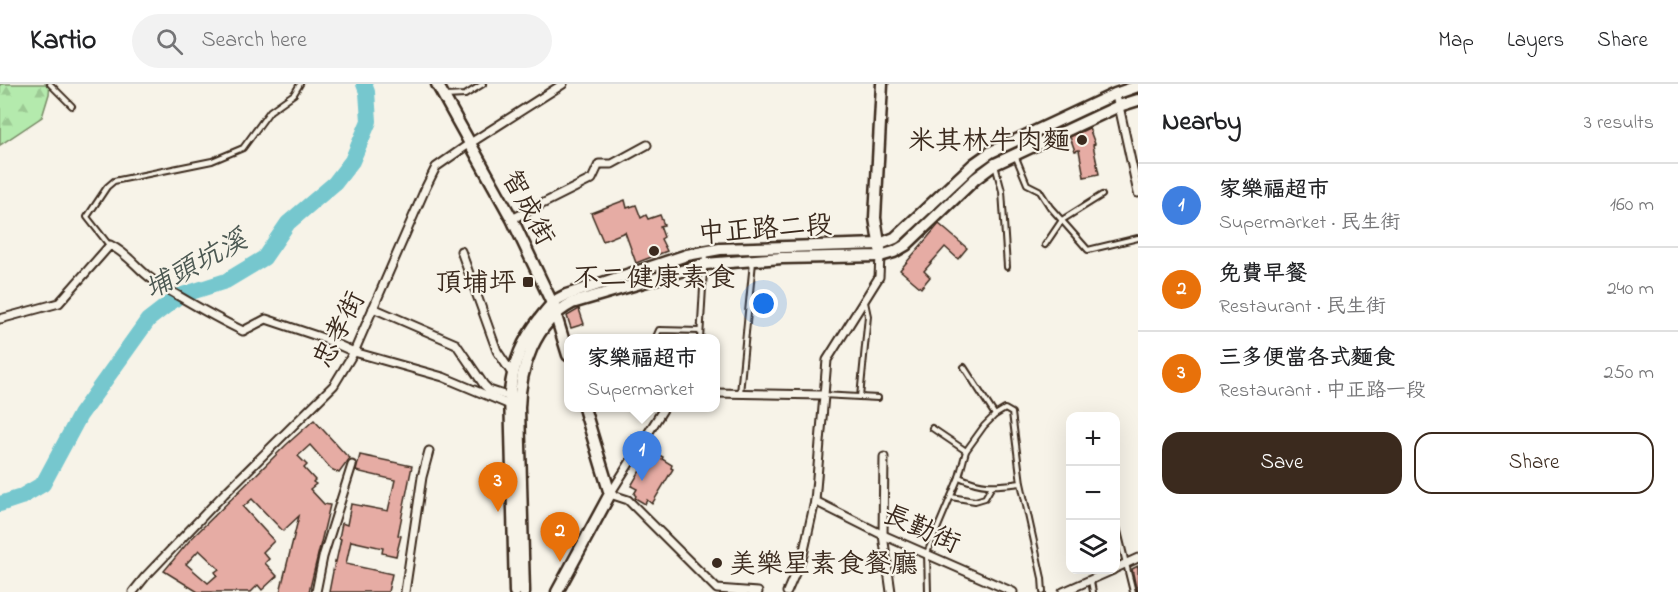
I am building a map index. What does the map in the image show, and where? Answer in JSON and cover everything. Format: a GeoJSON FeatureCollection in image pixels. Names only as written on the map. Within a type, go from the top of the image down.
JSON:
{"type":"FeatureCollection","features":[{"type":"Feature","properties":{"kind":"main road","name":"智成街"},"geometry":{"type":"LineString","coordinates":[[437,84],[512,219],[557,314],[564,341]]}},
{"type":"Feature","properties":{"kind":"main road"},"geometry":{"type":"LineString","coordinates":[[880,250],[875,218],[882,84]]}},
{"type":"Feature","properties":{"kind":"main road"},"geometry":{"type":"LineString","coordinates":[[880,250],[974,164],[991,152],[1115,94],[1138,86]]}},
{"type":"Feature","properties":{"kind":"main road"},"geometry":{"type":"LineString","coordinates":[[880,250],[894,252],[906,245],[975,179],[995,164],[1119,106],[1138,100]]}},
{"type":"Feature","properties":{"kind":"main road","name":"中正路二段"},"geometry":{"type":"LineString","coordinates":[[552,303],[566,295],[687,255],[720,249],[763,247],[880,250]]}},
{"type":"Feature","properties":{"kind":"main road","name":"中正路二段"},"geometry":{"type":"LineString","coordinates":[[557,314],[572,303],[705,264],[880,250]]}},
{"type":"Feature","properties":{"kind":"main road"},"geometry":{"type":"LineString","coordinates":[[515,592],[510,401],[525,339],[552,303]]}},
{"type":"Feature","properties":{"kind":"main road"},"geometry":{"type":"LineString","coordinates":[[524,592],[517,376],[537,339],[557,314]]}},
{"type":"Feature","properties":{"kind":"main road"},"geometry":{"type":"LineString","coordinates":[[557,592],[610,494],[585,412]]}},
{"type":"Feature","properties":{"kind":"street","name":"忠孝街"},"geometry":{"type":"LineString","coordinates":[[133,592],[224,494],[334,385],[354,352],[436,167],[563,84]]}},
{"type":"Feature","properties":{"kind":"street"},"geometry":{"type":"LineString","coordinates":[[1115,94],[1138,193]]}},
{"type":"Feature","properties":{"kind":"street"},"geometry":{"type":"LineString","coordinates":[[512,219],[592,179],[599,164],[612,164],[647,146]]}},
{"type":"Feature","properties":{"kind":"street"},"geometry":{"type":"LineString","coordinates":[[0,319],[59,303],[66,298],[110,245],[132,259],[137,267],[154,281],[213,317],[243,331],[266,319],[323,338],[354,352],[443,377],[510,401]]}},
{"type":"Feature","properties":{"kind":"street"},"geometry":{"type":"LineString","coordinates":[[787,592],[803,555],[815,501],[826,360],[879,277],[880,250]]}},
{"type":"Feature","properties":{"kind":"street"},"geometry":{"type":"LineString","coordinates":[[461,251],[497,351],[517,376]]}},
{"type":"Feature","properties":{"kind":"street"},"geometry":{"type":"LineString","coordinates":[[373,308],[456,344],[484,386],[510,401]]}},
{"type":"Feature","properties":{"kind":"street"},"geometry":{"type":"LineString","coordinates":[[720,393],[822,395]]}},
{"type":"Feature","properties":{"kind":"street"},"geometry":{"type":"LineString","coordinates":[[661,412],[610,494],[628,500],[717,589],[758,592]]}},
{"type":"Feature","properties":{"kind":"street"},"geometry":{"type":"LineString","coordinates":[[405,592],[429,451]]}},
{"type":"Feature","properties":{"kind":"street"},"geometry":{"type":"LineString","coordinates":[[884,457],[883,535],[891,592]]}},
{"type":"Feature","properties":{"kind":"street"},"geometry":{"type":"LineString","coordinates":[[316,592],[323,557],[352,465]]}},
{"type":"Feature","properties":{"kind":"street","name":"長勤街"},"geometry":{"type":"LineString","coordinates":[[815,501],[883,535],[927,553],[1003,590],[1013,592]]}},
{"type":"Feature","properties":{"kind":"street"},"geometry":{"type":"LineString","coordinates":[[1120,566],[1138,558]]}},
{"type":"Feature","properties":{"kind":"street"},"geometry":{"type":"LineString","coordinates":[[1063,592],[1091,581],[1100,574]]}},
{"type":"Feature","properties":{"kind":"lane"},"geometry":{"type":"LineString","coordinates":[[50,84],[72,106]]}},
{"type":"Feature","properties":{"kind":"lane"},"geometry":{"type":"LineString","coordinates":[[110,245],[87,217],[107,187],[114,181],[212,161],[243,148],[270,111],[294,94],[300,84]]}},
{"type":"Feature","properties":{"kind":"lane"},"geometry":{"type":"LineString","coordinates":[[444,96],[465,95],[483,84]]}},
{"type":"Feature","properties":{"kind":"lane"},"geometry":{"type":"LineString","coordinates":[[1015,154],[1027,184],[1040,190],[1050,207],[1088,250],[1138,238]]}},
{"type":"Feature","properties":{"kind":"lane"},"geometry":{"type":"LineString","coordinates":[[995,164],[1002,191],[1007,267]]}},
{"type":"Feature","properties":{"kind":"lane"},"geometry":{"type":"LineString","coordinates":[[1045,245],[1062,220],[1102,195]]}},
{"type":"Feature","properties":{"kind":"lane"},"geometry":{"type":"LineString","coordinates":[[657,334],[659,330],[700,331],[705,252]]}},
{"type":"Feature","properties":{"kind":"lane"},"geometry":{"type":"LineString","coordinates":[[740,393],[753,259]]}},
{"type":"Feature","properties":{"kind":"lane"},"geometry":{"type":"LineString","coordinates":[[860,397],[868,316],[864,299]]}},
{"type":"Feature","properties":{"kind":"lane"},"geometry":{"type":"LineString","coordinates":[[964,367],[995,415]]}},
{"type":"Feature","properties":{"kind":"lane"},"geometry":{"type":"LineString","coordinates":[[822,395],[878,398]]}},
{"type":"Feature","properties":{"kind":"lane"},"geometry":{"type":"LineString","coordinates":[[928,592],[927,553],[959,477],[966,451],[984,426],[1005,409],[1012,413],[1021,483],[1043,592]]}},
{"type":"Feature","properties":{"kind":"lane"},"geometry":{"type":"LineString","coordinates":[[932,428],[966,451]]}},
{"type":"Feature","properties":{"kind":"lane"},"geometry":{"type":"LineString","coordinates":[[959,477],[973,484],[992,486],[1021,483]]}},
{"type":"Feature","properties":{"kind":"lane"},"geometry":{"type":"LineString","coordinates":[[951,497],[975,501],[985,498],[992,486]]}},
{"type":"Feature","properties":{"kind":"lane"},"geometry":{"type":"LineString","coordinates":[[1120,539],[1133,592]]}},
{"type":"Feature","properties":{"kind":"lane"},"geometry":{"type":"LineString","coordinates":[[1091,581],[1093,592]]}},
{"type":"Feature","properties":{"kind":"green space"},"geometry":{"type":"Polygon","coordinates":[[[0,84],[50,84],[42,117],[0,145],[0,84]]]}},
{"type":"Feature","properties":{"kind":"building"},"geometry":{"type":"Polygon","coordinates":[[[1089,128],[1095,144],[1093,145],[1099,174],[1084,177],[1079,150],[1075,151],[1070,137],[1089,128]]]}},
{"type":"Feature","properties":{"kind":"building"},"geometry":{"type":"Polygon","coordinates":[[[625,200],[627,208],[636,205],[641,218],[646,215],[648,219],[660,215],[664,225],[660,226],[664,237],[661,239],[667,251],[636,263],[625,232],[603,241],[591,213],[625,200]]]}},
{"type":"Feature","properties":{"kind":"building"},"geometry":{"type":"Polygon","coordinates":[[[939,224],[967,248],[958,259],[945,247],[924,271],[930,277],[921,288],[900,270],[939,224]]]}},
{"type":"Feature","properties":{"kind":"building"},"geometry":{"type":"Polygon","coordinates":[[[579,309],[584,324],[571,328],[567,316],[579,309]]]}},
{"type":"Feature","properties":{"kind":"building"},"geometry":{"type":"Polygon","coordinates":[[[314,420],[350,458],[339,473],[331,469],[310,445],[298,456],[307,465],[304,468],[315,480],[313,482],[316,484],[310,489],[324,504],[330,505],[309,592],[280,592],[299,516],[283,531],[252,499],[243,507],[274,541],[263,552],[269,559],[265,563],[277,576],[262,590],[258,585],[251,592],[198,592],[164,571],[190,540],[314,420]],[[199,550],[186,564],[208,583],[217,575],[215,572],[219,569],[199,550]]]}},
{"type":"Feature","properties":{"kind":"building"},"geometry":{"type":"Polygon","coordinates":[[[651,452],[663,457],[662,459],[672,465],[673,469],[652,504],[647,500],[645,504],[635,498],[634,494],[637,489],[631,486],[651,452]]]}},
{"type":"Feature","properties":{"kind":"building"},"geometry":{"type":"Polygon","coordinates":[[[360,455],[412,466],[398,535],[401,536],[396,556],[382,553],[383,548],[351,541],[346,564],[392,574],[388,592],[329,592],[341,539],[339,538],[342,523],[347,525],[351,504],[388,511],[395,480],[356,471],[360,455]]]}},
{"type":"Feature","properties":{"kind":"building"},"geometry":{"type":"Polygon","coordinates":[[[1138,566],[1138,592],[1137,592],[1132,569],[1138,566]]]}},
{"type":"Feature","properties":{"kind":"waterway","name":"埔頭坑溪"},"geometry":{"type":"LineString","coordinates":[[0,504],[21,497],[43,484],[80,415],[148,320],[179,296],[226,281],[264,258],[288,223],[335,183],[352,161],[369,121],[367,92],[364,84]]}},
{"type":"Feature","properties":{"kind":"place","name":"米其林牛肉麵"},"geometry":{"type":"Point","coordinates":[1082,140]}},
{"type":"Feature","properties":{"kind":"place","name":"不二健康素食"},"geometry":{"type":"Point","coordinates":[654,251]}},
{"type":"Feature","properties":{"kind":"place","name":"頂埔坪"},"geometry":{"type":"Point","coordinates":[528,282]}},
{"type":"Feature","properties":{"kind":"place","name":"家樂福超市"},"geometry":{"type":"Point","coordinates":[642,481]}},
{"type":"Feature","properties":{"kind":"place","name":"三多便當各式麵食"},"geometry":{"type":"Point","coordinates":[498,512]}},
{"type":"Feature","properties":{"kind":"place","name":"免費早餐"},"geometry":{"type":"Point","coordinates":[560,562]}},
{"type":"Feature","properties":{"kind":"place","name":"美樂星素食餐廳"},"geometry":{"type":"Point","coordinates":[717,563]}}]}
